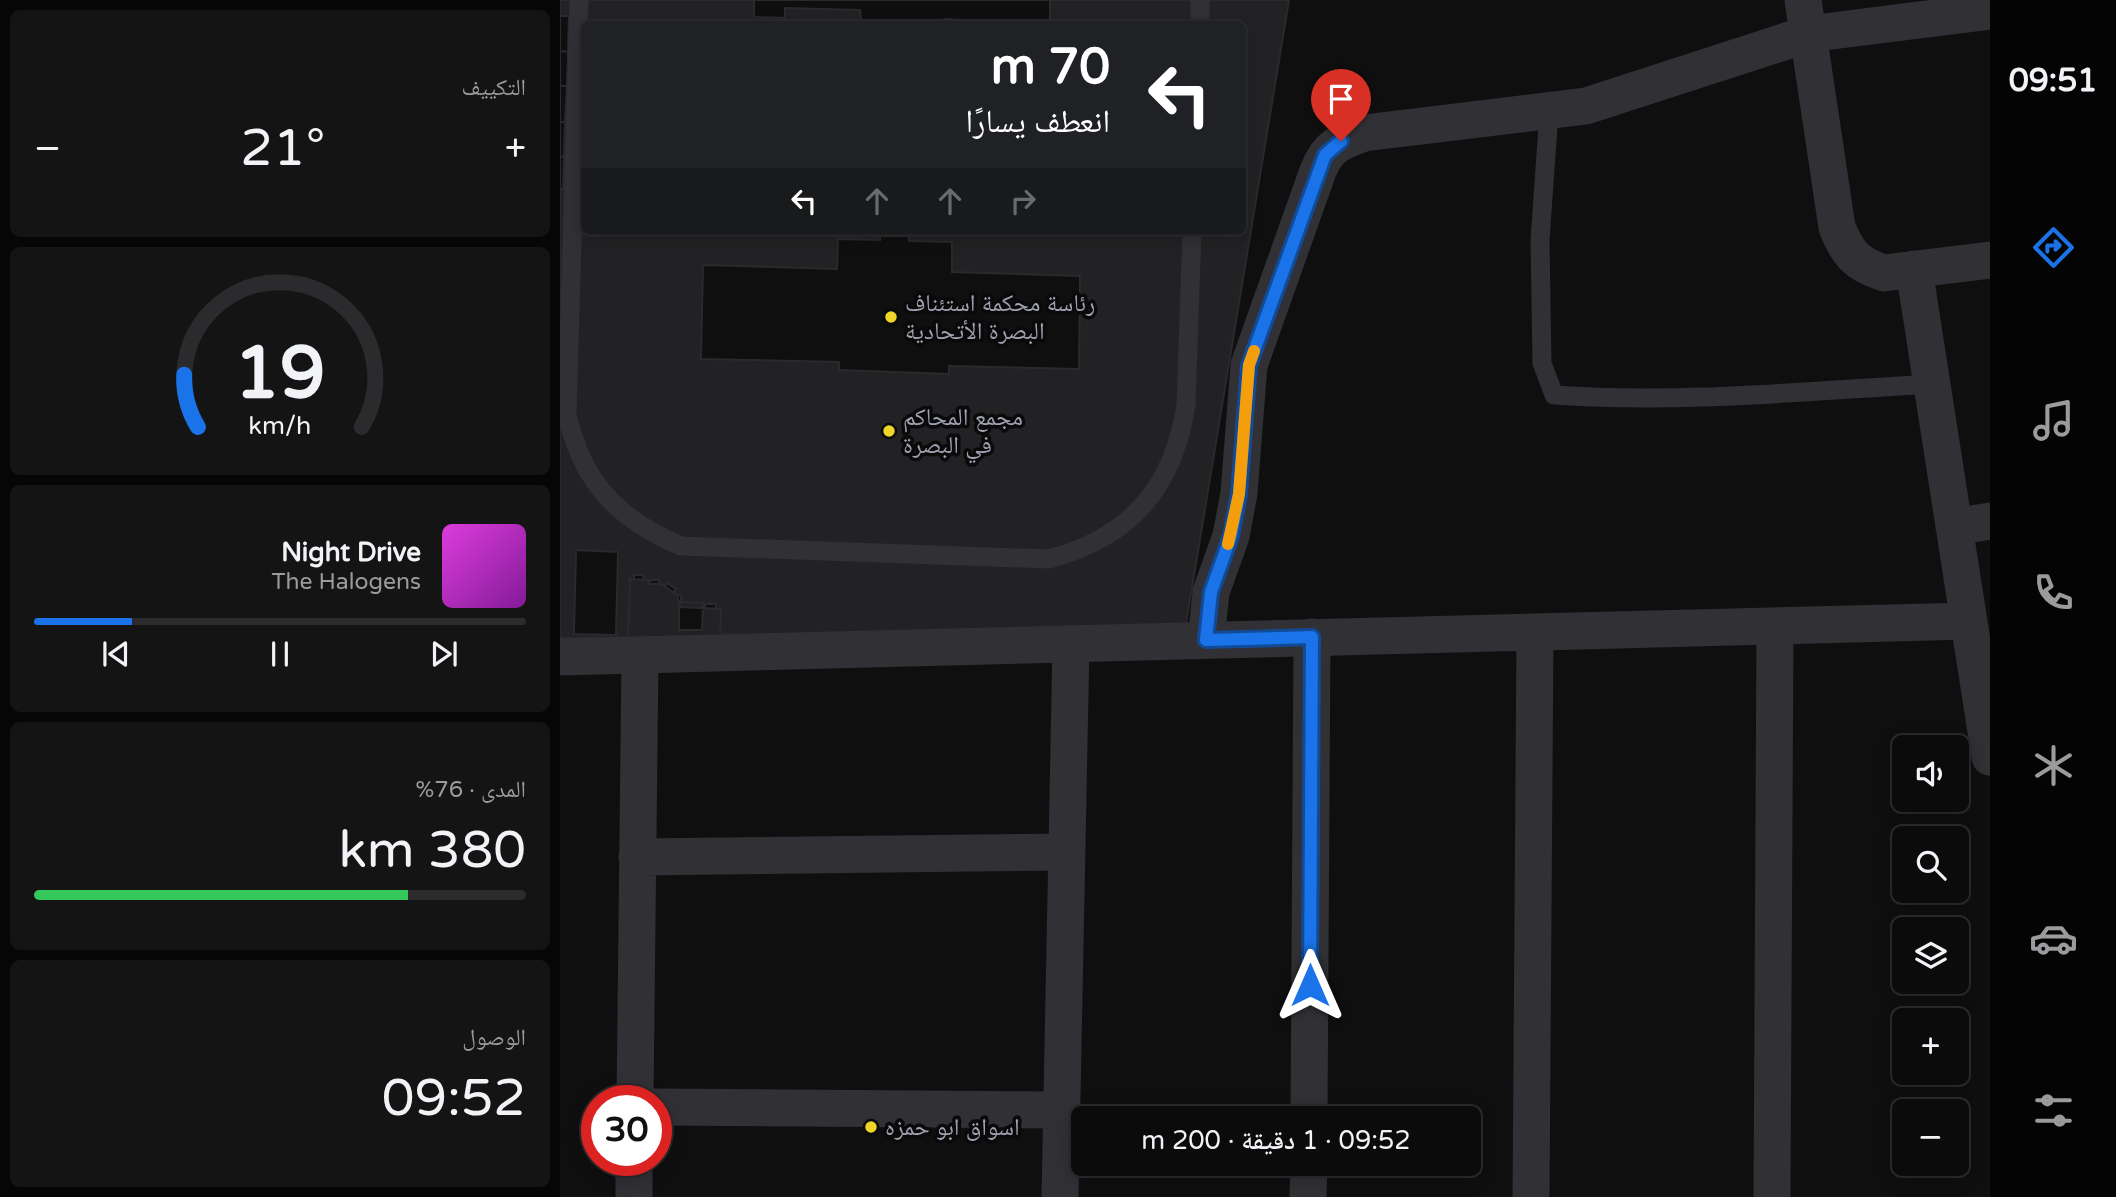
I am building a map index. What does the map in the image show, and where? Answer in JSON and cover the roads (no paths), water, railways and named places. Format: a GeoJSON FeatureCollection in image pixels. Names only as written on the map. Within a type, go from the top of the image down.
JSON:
{"type":"FeatureCollection","features":[{"type":"Feature","properties":{"kind":"street"},"geometry":{"type":"LineString","coordinates":[[1206,640],[1211,592],[1231,536],[1239,494],[1249,365],[1325,155],[1341,141],[1364,133],[1586,106],[1805,17],[1990,11]]}},
{"type":"Feature","properties":{"kind":"street"},"geometry":{"type":"LineString","coordinates":[[1805,17],[1836,227],[1853,257],[1868,268],[1884,273],[1990,260]]}},
{"type":"Feature","properties":{"kind":"street"},"geometry":{"type":"LineString","coordinates":[[1914,269],[1990,757]]}},
{"type":"Feature","properties":{"kind":"street"},"geometry":{"type":"LineString","coordinates":[[1954,527],[1990,521]]}},
{"type":"Feature","properties":{"kind":"street"},"geometry":{"type":"LineString","coordinates":[[560,657],[1969,621]]}},
{"type":"Feature","properties":{"kind":"street"},"geometry":{"type":"LineString","coordinates":[[1772,1197],[1775,626]]}},
{"type":"Feature","properties":{"kind":"street"},"geometry":{"type":"LineString","coordinates":[[1531,1197],[1535,632]]}},
{"type":"Feature","properties":{"kind":"street"},"geometry":{"type":"LineString","coordinates":[[1309,1106],[1312,637]]}},
{"type":"Feature","properties":{"kind":"street"},"geometry":{"type":"LineString","coordinates":[[1060,1197],[1071,644]]}},
{"type":"Feature","properties":{"kind":"street"},"geometry":{"type":"LineString","coordinates":[[635,1085],[640,655]]}},
{"type":"Feature","properties":{"kind":"street"},"geometry":{"type":"LineString","coordinates":[[637,857],[1067,852]]}},
{"type":"Feature","properties":{"kind":"street"},"geometry":{"type":"LineString","coordinates":[[672,1107],[1062,1110]]}},
{"type":"Feature","properties":{"kind":"street"},"geometry":{"type":"LineString","coordinates":[[634,1176],[634,1197]]}},
{"type":"Feature","properties":{"kind":"street"},"geometry":{"type":"LineString","coordinates":[[1308,1176],[1308,1197]]}},
{"type":"Feature","properties":{"kind":"lane"},"geometry":{"type":"LineString","coordinates":[[579,0],[567,414],[579,455],[602,492],[637,525],[681,546],[1049,559],[1076,552],[1101,540],[1125,524],[1161,483],[1182,433],[1186,405],[1192,235]]}},
{"type":"Feature","properties":{"kind":"lane"},"geometry":{"type":"LineString","coordinates":[[1200,0],[1200,21]]}},
{"type":"Feature","properties":{"kind":"lane"},"geometry":{"type":"LineString","coordinates":[[1549,112],[1540,240],[1542,363],[1554,395],[1609,399],[1932,384]]}},
{"type":"Feature","properties":{"kind":"place","name":"رئاسة محكمة استئناف البصرة الأتحادية"},"geometry":{"type":"Point","coordinates":[891,317]}},
{"type":"Feature","properties":{"kind":"place","name":"مجمع المحاكم في البصرة"},"geometry":{"type":"Point","coordinates":[889,431]}},
{"type":"Feature","properties":{"kind":"place","name":"اسواق ابو حمزه"},"geometry":{"type":"Point","coordinates":[871,1127]}}]}
